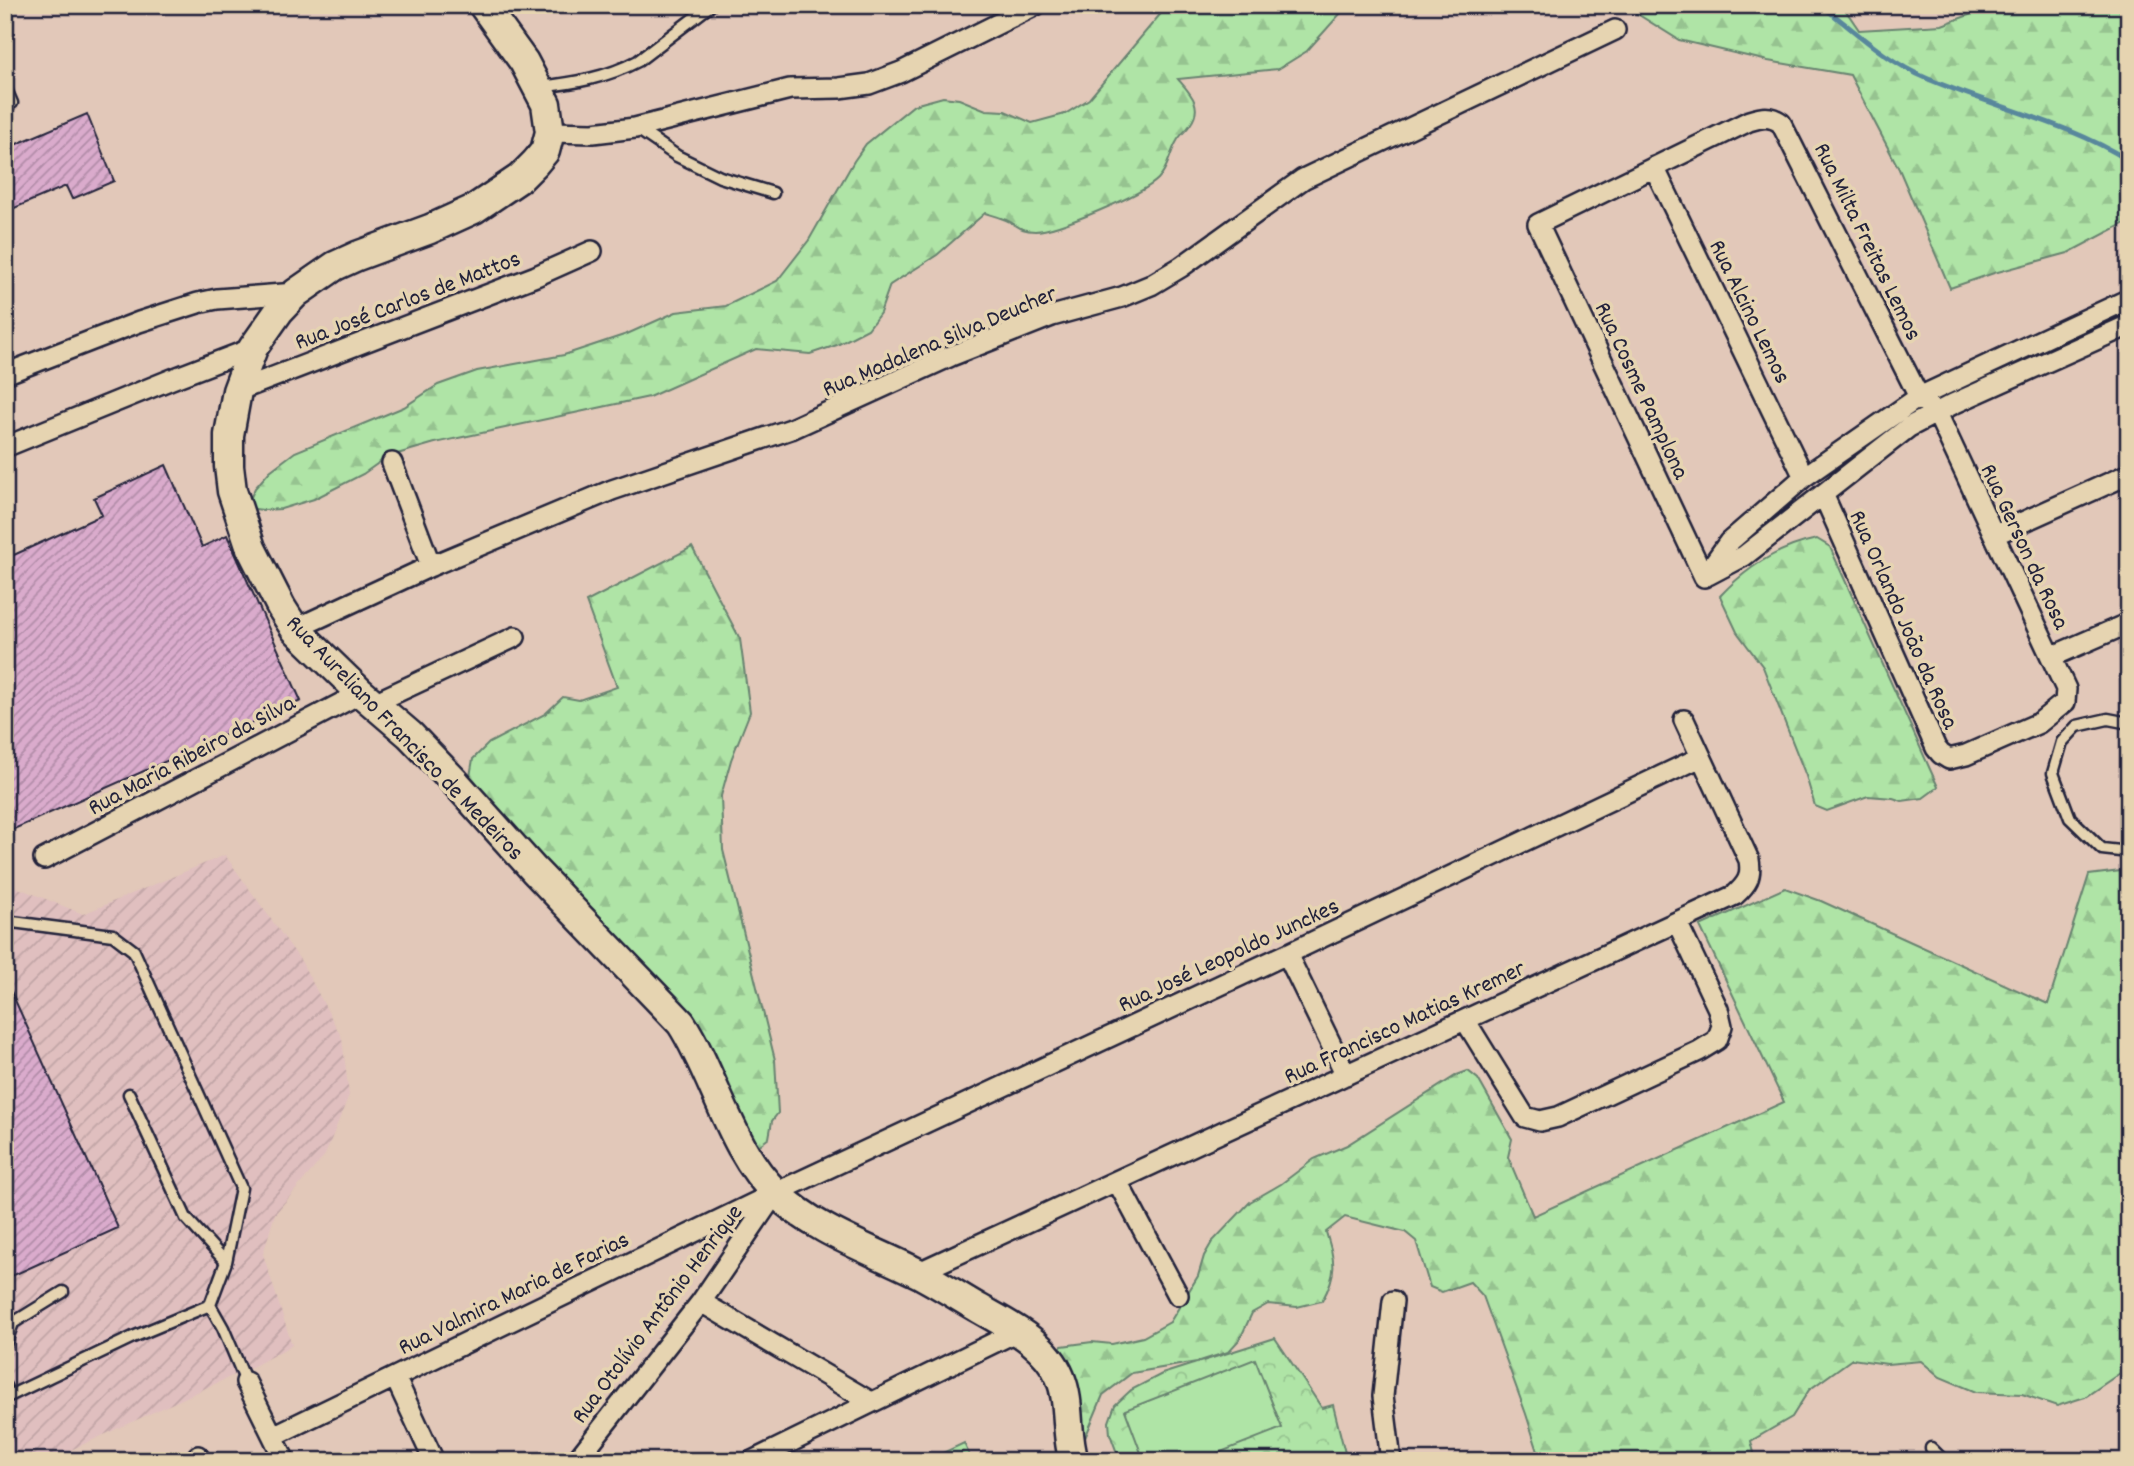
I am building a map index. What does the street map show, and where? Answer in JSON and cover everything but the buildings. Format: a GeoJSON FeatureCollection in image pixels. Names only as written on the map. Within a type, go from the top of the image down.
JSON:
{"type":"FeatureCollection","features":[{"type":"Feature","properties":{"kind":"street"},"geometry":{"type":"LineString","coordinates":[[484,5],[538,87],[546,104],[550,132],[593,133],[635,128],[790,89],[869,84],[901,72],[1036,5]]}},
{"type":"Feature","properties":{"kind":"street","name":"Rua Madalena Silva Deucher"},"geometry":{"type":"LineString","coordinates":[[295,629],[431,566],[612,490],[791,429],[951,356],[1039,321],[1083,306],[1122,297],[1150,285],[1181,267],[1303,179],[1615,30]]}},
{"type":"Feature","properties":{"kind":"street","name":"Rua Milta Freitas Lemos"},"geometry":{"type":"LineString","coordinates":[[1654,167],[1739,125],[1766,117],[1781,123],[1919,397]]}},
{"type":"Feature","properties":{"kind":"street","name":"Rua Aureliano Francisco de Medeiros"},"geometry":{"type":"LineString","coordinates":[[550,132],[545,150],[536,163],[501,192],[453,219],[335,266],[296,293],[253,348],[237,391],[229,435],[232,491],[251,548],[295,629],[410,735],[534,870],[681,1023],[695,1046],[727,1121],[757,1170],[775,1193],[819,1226],[917,1273],[1018,1331],[1050,1360],[1060,1376],[1065,1393],[1070,1448],[1074,1461]]}},
{"type":"Feature","properties":{"kind":"street","name":"Rua Cosme Pamplona"},"geometry":{"type":"LineString","coordinates":[[1654,167],[1538,224],[1704,577]]}},
{"type":"Feature","properties":{"kind":"street","name":"Rua Alcino Lemos"},"geometry":{"type":"LineString","coordinates":[[1654,167],[1804,477]]}},
{"type":"Feature","properties":{"kind":"street","name":"Rua José Carlos de Mattos"},"geometry":{"type":"LineString","coordinates":[[237,391],[536,276],[592,251]]}},
{"type":"Feature","properties":{"kind":"street"},"geometry":{"type":"LineString","coordinates":[[5,374],[139,322],[198,303],[296,293]]}},
{"type":"Feature","properties":{"kind":"street"},"geometry":{"type":"LineString","coordinates":[[1704,577],[1729,542],[1804,477],[1919,397],[2129,299]]}},
{"type":"Feature","properties":{"kind":"street"},"geometry":{"type":"LineString","coordinates":[[1704,577],[1744,555],[1909,427],[2129,326]]}},
{"type":"Feature","properties":{"kind":"street"},"geometry":{"type":"LineString","coordinates":[[5,447],[253,348]]}},
{"type":"Feature","properties":{"kind":"street"},"geometry":{"type":"LineString","coordinates":[[1919,397],[1937,413]]}},
{"type":"Feature","properties":{"kind":"street","name":"Rua Gerson da Rosa"},"geometry":{"type":"LineString","coordinates":[[1937,413],[2066,689],[2065,702]]}},
{"type":"Feature","properties":{"kind":"street"},"geometry":{"type":"LineString","coordinates":[[393,463],[431,566]]}},
{"type":"Feature","properties":{"kind":"street"},"geometry":{"type":"LineString","coordinates":[[1994,535],[2129,474]]}},
{"type":"Feature","properties":{"kind":"street","name":"Rua Orlando João da Rosa"},"geometry":{"type":"LineString","coordinates":[[1823,494],[1941,754],[1949,759],[1966,755],[2039,723],[2065,702]]}},
{"type":"Feature","properties":{"kind":"street"},"geometry":{"type":"LineString","coordinates":[[2051,657],[2129,623]]}},
{"type":"Feature","properties":{"kind":"street","name":"Rua Maria Ribeiro da Silva"},"geometry":{"type":"LineString","coordinates":[[44,859],[368,698],[515,637]]}},
{"type":"Feature","properties":{"kind":"street","name":"Rua Francisco Matias Kremer"},"geometry":{"type":"LineString","coordinates":[[917,1273],[1735,895],[1749,880],[1749,860],[1684,720]]}},
{"type":"Feature","properties":{"kind":"street","name":"Rua José Leopoldo Junckes"},"geometry":{"type":"LineString","coordinates":[[775,1193],[1702,757]]}},
{"type":"Feature","properties":{"kind":"street"},"geometry":{"type":"LineString","coordinates":[[1465,1020],[1525,1117],[1540,1121],[1558,1117],[1717,1040],[1722,1026],[1718,1009],[1677,922]]}},
{"type":"Feature","properties":{"kind":"street"},"geometry":{"type":"LineString","coordinates":[[1287,954],[1346,1074]]}},
{"type":"Feature","properties":{"kind":"street"},"geometry":{"type":"LineString","coordinates":[[1117,1181],[1178,1295]]}},
{"type":"Feature","properties":{"kind":"street","name":"Rua Otolívio Antônio Henrique"},"geometry":{"type":"LineString","coordinates":[[576,1461],[701,1302],[775,1193]]}},
{"type":"Feature","properties":{"kind":"street","name":"Rua Valmira Maria de Farias"},"geometry":{"type":"LineString","coordinates":[[273,1436],[775,1193]]}},
{"type":"Feature","properties":{"kind":"street"},"geometry":{"type":"LineString","coordinates":[[1390,1460],[1383,1396],[1393,1301]]}},
{"type":"Feature","properties":{"kind":"street"},"geometry":{"type":"LineString","coordinates":[[701,1302],[871,1402]]}},
{"type":"Feature","properties":{"kind":"street"},"geometry":{"type":"LineString","coordinates":[[752,1461],[1018,1331]]}},
{"type":"Feature","properties":{"kind":"street"},"geometry":{"type":"LineString","coordinates":[[395,1377],[434,1461]]}},
{"type":"Feature","properties":{"kind":"street"},"geometry":{"type":"LineString","coordinates":[[246,1382],[285,1461]]}},
{"type":"Feature","properties":{"kind":"lane"},"geometry":{"type":"LineString","coordinates":[[538,87],[596,79],[626,67],[638,61],[711,5]]}},
{"type":"Feature","properties":{"kind":"lane"},"geometry":{"type":"LineString","coordinates":[[5,88],[12,103]]}},
{"type":"Feature","properties":{"kind":"lane"},"geometry":{"type":"LineString","coordinates":[[635,128],[677,156],[720,177],[773,193]]}},
{"type":"Feature","properties":{"kind":"lane"},"geometry":{"type":"LineString","coordinates":[[2129,723],[2108,719],[2077,726],[2062,742],[2053,773],[2070,818],[2102,849],[2129,852]]}},
{"type":"Feature","properties":{"kind":"lane"},"geometry":{"type":"LineString","coordinates":[[5,921],[113,935],[134,951],[241,1188],[226,1262],[210,1305],[6,1393]]}},
{"type":"Feature","properties":{"kind":"lane"},"geometry":{"type":"LineString","coordinates":[[129,1094],[186,1218],[226,1262]]}},
{"type":"Feature","properties":{"kind":"lane"},"geometry":{"type":"LineString","coordinates":[[5,1345],[13,1323],[63,1292]]}},
{"type":"Feature","properties":{"kind":"lane"},"geometry":{"type":"LineString","coordinates":[[210,1305],[246,1382]]}},
{"type":"Feature","properties":{"kind":"lane"},"geometry":{"type":"LineString","coordinates":[[1931,1448],[1944,1461]]}},
{"type":"Feature","properties":{"kind":"shaded area"},"geometry":{"type":"Polygon","coordinates":[[[225,855],[301,961],[342,1038],[349,1095],[325,1155],[275,1214],[263,1254],[292,1345],[256,1365],[47,1461],[5,1461],[5,888],[11,885],[83,914],[225,855]]]}},
{"type":"Feature","properties":{"kind":"green space"},"geometry":{"type":"Polygon","coordinates":[[[1168,5],[1348,5],[1307,51],[1278,69],[1178,79],[1194,100],[1196,112],[1177,141],[1162,175],[1149,186],[1098,211],[1061,225],[1035,231],[1025,230],[985,213],[937,255],[890,285],[880,313],[868,329],[837,345],[810,354],[756,349],[649,397],[435,443],[387,457],[363,474],[314,499],[281,509],[246,508],[255,488],[270,471],[295,452],[404,407],[438,385],[477,371],[564,355],[627,334],[676,312],[726,306],[777,281],[809,240],[866,144],[914,105],[943,97],[959,99],[986,110],[1005,111],[1032,123],[1065,114],[1089,99],[1168,5]]]}},
{"type":"Feature","properties":{"kind":"green space"},"geometry":{"type":"Polygon","coordinates":[[[1623,5],[1842,5],[1859,30],[1942,25],[1996,5],[2117,5],[2129,26],[2129,221],[2068,253],[1950,288],[1899,169],[1850,75],[1768,61],[1679,40],[1623,5]]]}},
{"type":"Feature","properties":{"kind":"green space"},"geometry":{"type":"Polygon","coordinates":[[[1817,539],[1830,547],[1938,787],[1923,798],[1902,801],[1868,796],[1827,811],[1815,806],[1763,667],[1737,632],[1720,596],[1752,567],[1789,547],[1817,539]]]}},
{"type":"Feature","properties":{"kind":"green space"},"geometry":{"type":"Polygon","coordinates":[[[692,547],[740,639],[750,712],[731,760],[721,796],[723,850],[775,1060],[778,1113],[772,1121],[769,1138],[757,1147],[714,1068],[469,782],[473,759],[489,743],[545,714],[563,697],[579,700],[617,687],[586,602],[692,547]]]}},
{"type":"Feature","properties":{"kind":"green space"},"geometry":{"type":"Polygon","coordinates":[[[2129,870],[2129,1367],[2085,1397],[2057,1406],[2022,1394],[1976,1392],[1940,1377],[1921,1361],[1887,1364],[1852,1359],[1809,1390],[1792,1417],[1751,1441],[1756,1461],[1541,1461],[1483,1296],[1470,1282],[1442,1292],[1430,1287],[1416,1241],[1405,1232],[1345,1217],[1326,1232],[1333,1274],[1322,1301],[1297,1307],[1268,1304],[1252,1313],[1240,1339],[1228,1352],[1197,1362],[1132,1373],[1103,1395],[1085,1438],[1077,1438],[1057,1353],[1062,1346],[1092,1342],[1112,1344],[1143,1337],[1170,1322],[1198,1276],[1212,1242],[1250,1202],[1281,1184],[1314,1159],[1347,1145],[1457,1075],[1468,1071],[1478,1079],[1512,1139],[1508,1157],[1533,1216],[1784,1102],[1700,926],[1785,888],[1821,901],[2048,1004],[2089,875],[2129,870]]]}},
{"type":"Feature","properties":{"kind":"green space"},"geometry":{"type":"Polygon","coordinates":[[[1275,1338],[1322,1408],[1333,1405],[1347,1461],[1120,1461],[1110,1434],[1109,1422],[1115,1405],[1131,1390],[1162,1374],[1275,1338]]]}},
{"type":"Feature","properties":{"kind":"green space"},"geometry":{"type":"Polygon","coordinates":[[[1255,1359],[1282,1428],[1198,1461],[1144,1461],[1125,1410],[1255,1359]]]}},
{"type":"Feature","properties":{"kind":"green space"},"geometry":{"type":"Polygon","coordinates":[[[964,1443],[972,1461],[926,1461],[964,1443]]]}},
{"type":"Feature","properties":{"kind":"waterway"},"geometry":{"type":"LineString","coordinates":[[1821,5],[1871,45],[1911,71],[2056,125],[2129,161]]}}]}
